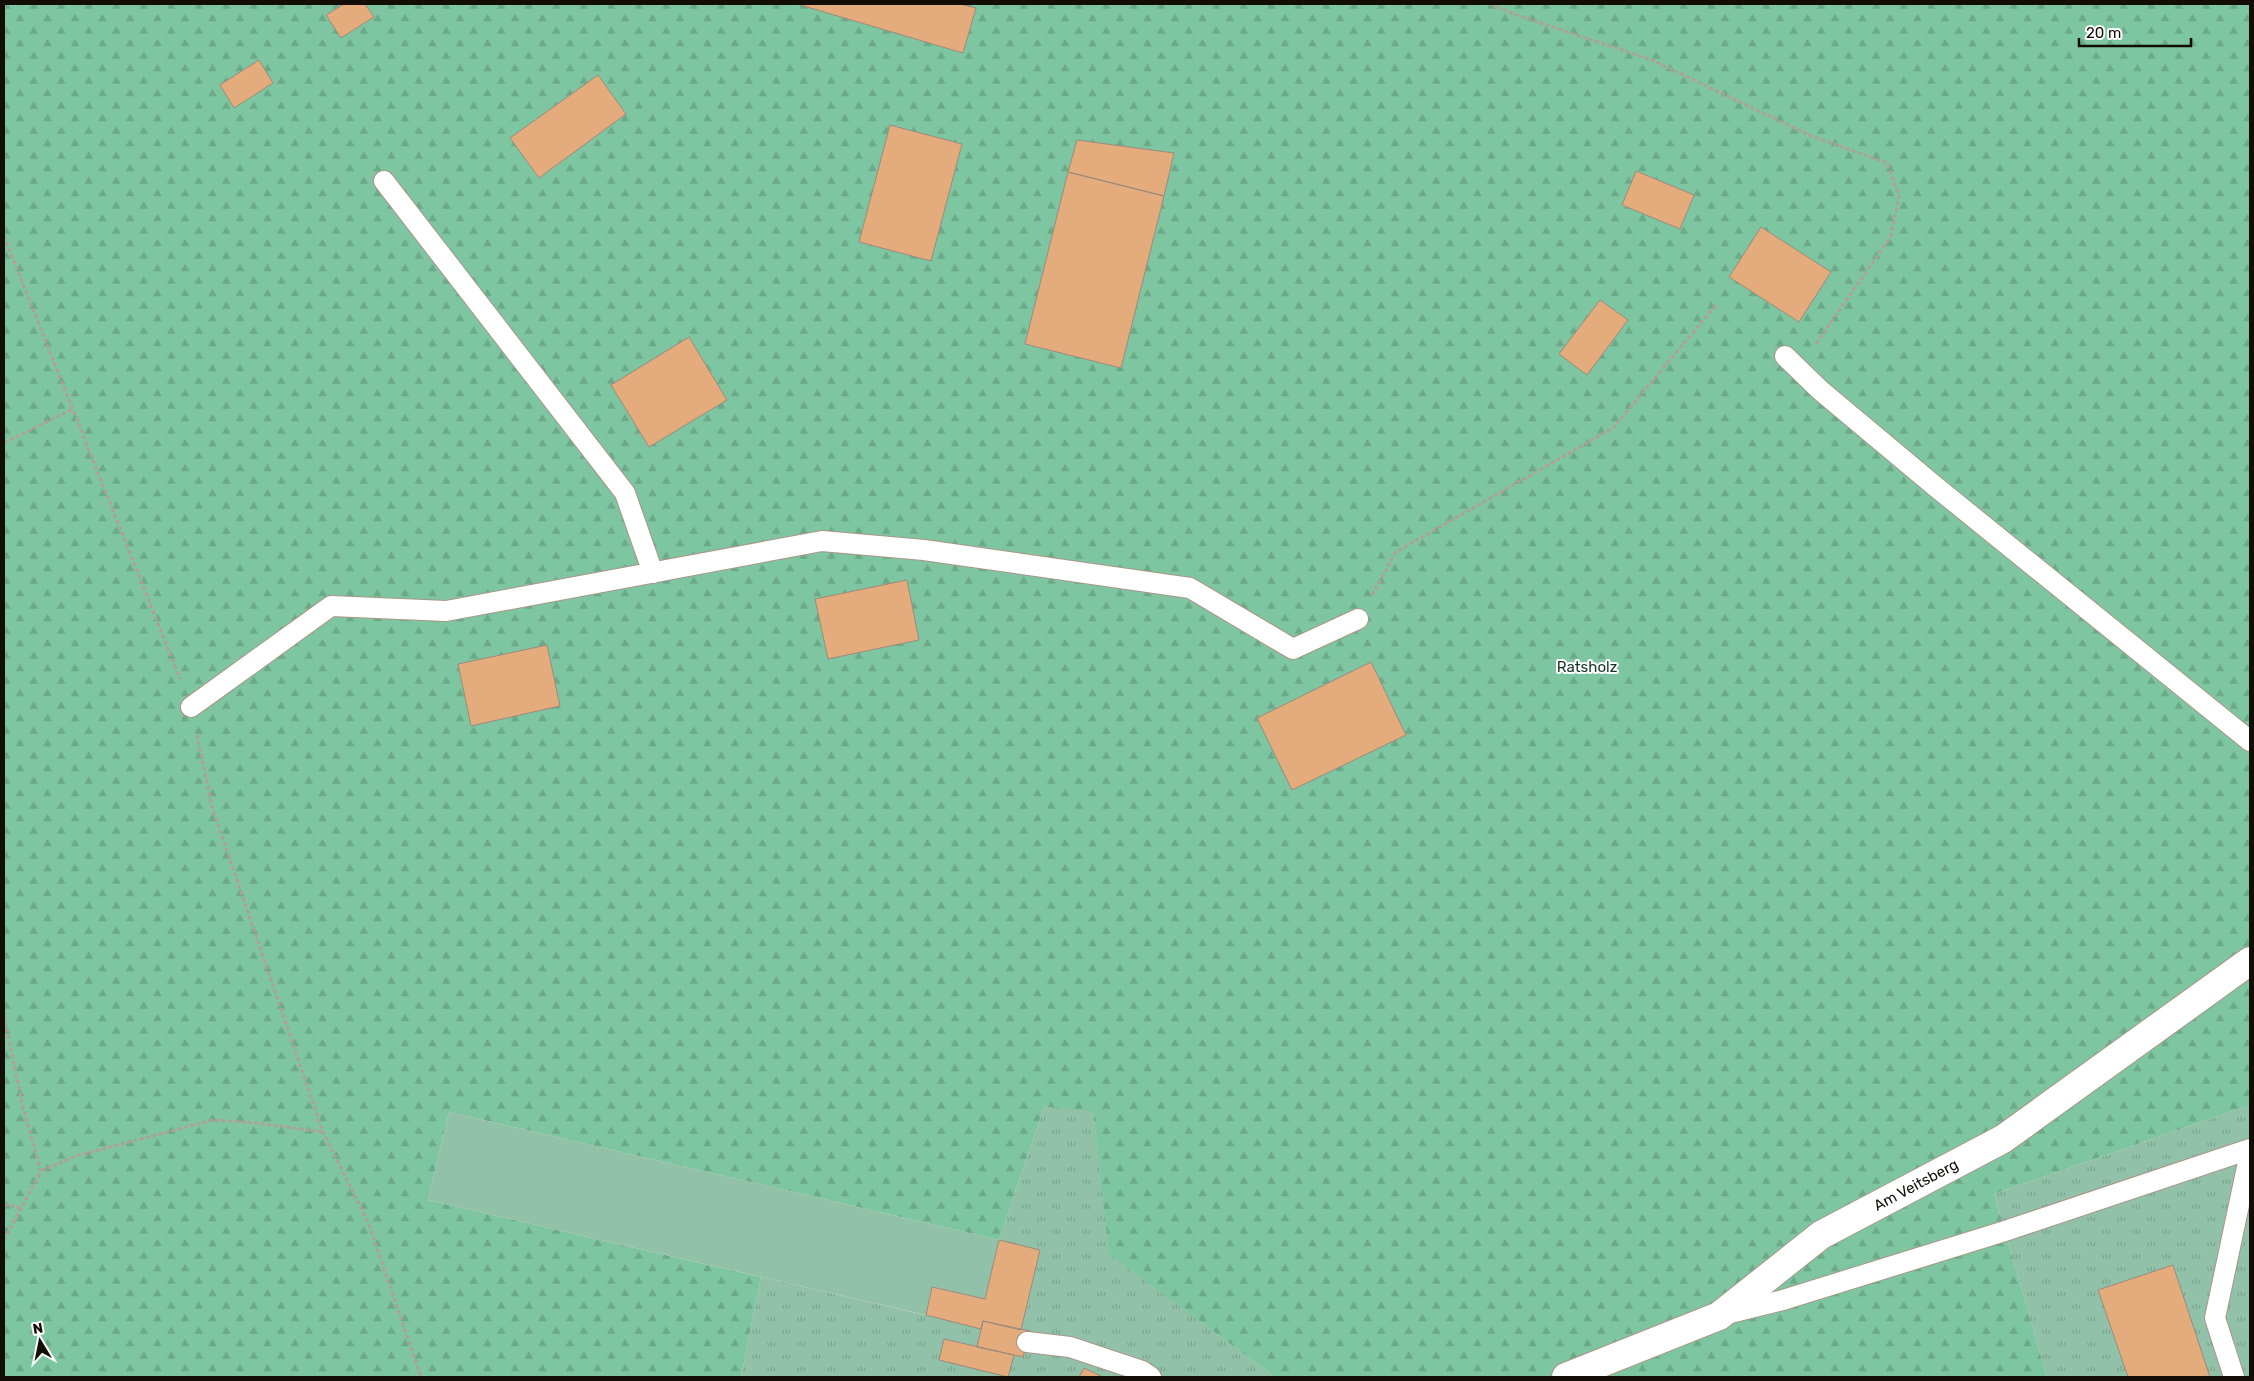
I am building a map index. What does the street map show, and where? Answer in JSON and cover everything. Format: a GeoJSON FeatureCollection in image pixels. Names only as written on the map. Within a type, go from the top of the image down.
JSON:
{"type":"FeatureCollection","features":[{"type":"Feature","properties":{"kind":"street","name":"Am Veitsberg"},"geometry":{"type":"LineString","coordinates":[[1566,1377],[1719,1316],[1821,1235],[2003,1140],[2250,961]]}},
{"type":"Feature","properties":{"kind":"lane"},"geometry":{"type":"LineString","coordinates":[[384,181],[625,493],[653,573]]}},
{"type":"Feature","properties":{"kind":"lane"},"geometry":{"type":"LineString","coordinates":[[1792,362],[1820,390],[1936,487],[2250,741]]}},
{"type":"Feature","properties":{"kind":"lane"},"geometry":{"type":"LineString","coordinates":[[191,707],[331,606],[446,611],[822,541],[924,550],[1190,588],[1293,649],[1358,619]]}},
{"type":"Feature","properties":{"kind":"lane"},"geometry":{"type":"LineString","coordinates":[[1719,1316],[1782,1300],[2005,1231],[2250,1149]]}},
{"type":"Feature","properties":{"kind":"lane"},"geometry":{"type":"LineString","coordinates":[[2234,1377],[2215,1318],[2250,1153]]}},
{"type":"Feature","properties":{"kind":"lane"},"geometry":{"type":"LineString","coordinates":[[1027,1342],[1070,1347],[1142,1371],[1150,1377]]}},
{"type":"Feature","properties":{"kind":"path"},"geometry":{"type":"LineString","coordinates":[[1491,4],[1511,13],[1652,60],[1810,135],[1888,163],[1899,196],[1891,236],[1792,362]]}},
{"type":"Feature","properties":{"kind":"path"},"geometry":{"type":"LineString","coordinates":[[4,236],[191,707],[212,807],[323,1132],[368,1222],[421,1377]]}},
{"type":"Feature","properties":{"kind":"path"},"geometry":{"type":"LineString","coordinates":[[1358,619],[1396,552],[1613,428],[1716,305]]}},
{"type":"Feature","properties":{"kind":"path"},"geometry":{"type":"LineString","coordinates":[[4,443],[72,409]]}},
{"type":"Feature","properties":{"kind":"path"},"geometry":{"type":"LineString","coordinates":[[4,1016],[22,1108],[41,1171]]}},
{"type":"Feature","properties":{"kind":"path"},"geometry":{"type":"LineString","coordinates":[[4,1240],[41,1171],[76,1156],[213,1120],[257,1123],[323,1132]]}},
{"type":"Feature","properties":{"kind":"path"},"geometry":{"type":"LineString","coordinates":[[4,1204],[21,1208]]}},
{"type":"Feature","properties":{"kind":"green space","name":"Ratsholz"},"geometry":{"type":"Polygon","coordinates":[[[4,4],[2250,4],[2250,1105],[1994,1194],[2047,1377],[1275,1377],[1109,1254],[1093,1111],[1044,1107],[999,1240],[449,1112],[428,1200],[761,1277],[741,1377],[4,1377],[4,4]]]}},
{"type":"Feature","properties":{"kind":"green space"},"geometry":{"type":"Polygon","coordinates":[[[2250,1105],[2250,1377],[2047,1377],[1994,1194],[2250,1105]]]}},
{"type":"Feature","properties":{"kind":"green space"},"geometry":{"type":"Polygon","coordinates":[[[1044,1107],[1093,1110],[1110,1254],[1275,1377],[741,1377],[761,1277],[925,1315],[932,1287],[985,1299],[999,1240],[1044,1107]]]}},
{"type":"Feature","properties":{"kind":"green space"},"geometry":{"type":"Polygon","coordinates":[[[449,1112],[999,1240],[985,1299],[932,1287],[926,1315],[428,1200],[449,1112]]]}},
{"type":"Feature","properties":{"kind":"building"},"geometry":{"type":"Polygon","coordinates":[[[344,4],[365,4],[374,17],[341,38],[326,15],[344,4]]]}},
{"type":"Feature","properties":{"kind":"building"},"geometry":{"type":"Polygon","coordinates":[[[797,4],[960,4],[976,8],[963,53],[797,4]]]}},
{"type":"Feature","properties":{"kind":"building"},"geometry":{"type":"Polygon","coordinates":[[[259,60],[273,83],[234,108],[220,85],[259,60]]]}},
{"type":"Feature","properties":{"kind":"building"},"geometry":{"type":"Polygon","coordinates":[[[598,75],[626,114],[539,178],[510,138],[598,75]]]}},
{"type":"Feature","properties":{"kind":"building"},"geometry":{"type":"Polygon","coordinates":[[[890,125],[962,144],[931,261],[859,242],[890,125]]]}},
{"type":"Feature","properties":{"kind":"building"},"geometry":{"type":"Polygon","coordinates":[[[1077,140],[1174,153],[1164,196],[1068,172],[1077,140]]]}},
{"type":"Feature","properties":{"kind":"building"},"geometry":{"type":"Polygon","coordinates":[[[1636,171],[1694,195],[1680,229],[1622,205],[1636,171]]]}},
{"type":"Feature","properties":{"kind":"building"},"geometry":{"type":"Polygon","coordinates":[[[1068,172],[1164,196],[1121,368],[1025,344],[1068,172]]]}},
{"type":"Feature","properties":{"kind":"building"},"geometry":{"type":"Polygon","coordinates":[[[1761,227],[1831,272],[1799,322],[1729,277],[1761,227]]]}},
{"type":"Feature","properties":{"kind":"building"},"geometry":{"type":"Polygon","coordinates":[[[1600,300],[1628,320],[1587,375],[1559,354],[1600,300]]]}},
{"type":"Feature","properties":{"kind":"building"},"geometry":{"type":"Polygon","coordinates":[[[689,337],[727,400],[649,447],[611,385],[689,337]]]}},
{"type":"Feature","properties":{"kind":"building"},"geometry":{"type":"Polygon","coordinates":[[[907,580],[919,640],[828,659],[815,599],[907,580]]]}},
{"type":"Feature","properties":{"kind":"building"},"geometry":{"type":"Polygon","coordinates":[[[547,645],[560,706],[471,726],[458,664],[547,645]]]}},
{"type":"Feature","properties":{"kind":"building"},"geometry":{"type":"Polygon","coordinates":[[[1371,662],[1406,735],[1292,790],[1257,718],[1371,662]]]}},
{"type":"Feature","properties":{"kind":"building"},"geometry":{"type":"Polygon","coordinates":[[[999,1240],[1040,1250],[1021,1330],[983,1321],[981,1329],[926,1315],[932,1287],[985,1299],[999,1240]]]}},
{"type":"Feature","properties":{"kind":"building"},"geometry":{"type":"Polygon","coordinates":[[[2173,1265],[2210,1377],[2128,1377],[2098,1290],[2173,1265]]]}},
{"type":"Feature","properties":{"kind":"building"},"geometry":{"type":"Polygon","coordinates":[[[983,1321],[1030,1331],[1023,1357],[977,1347],[983,1321]]]}},
{"type":"Feature","properties":{"kind":"building"},"geometry":{"type":"Polygon","coordinates":[[[944,1339],[1014,1355],[1008,1377],[939,1360],[944,1339]]]}},
{"type":"Feature","properties":{"kind":"building"},"geometry":{"type":"Polygon","coordinates":[[[1084,1368],[1103,1377],[1079,1377],[1084,1368]]]}}]}
